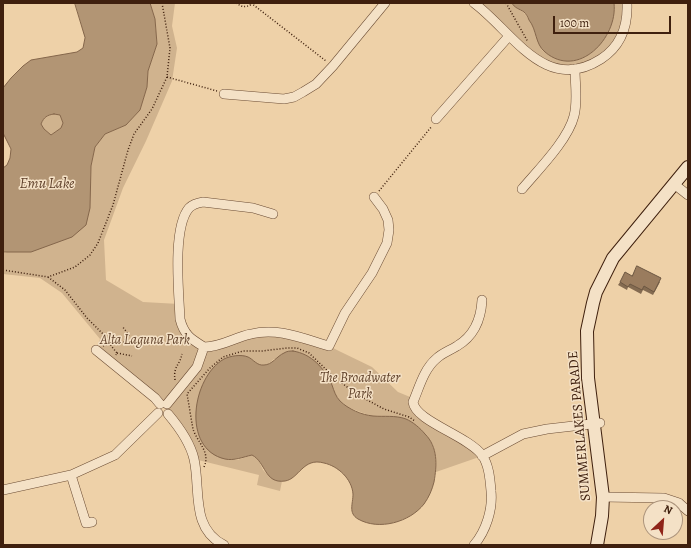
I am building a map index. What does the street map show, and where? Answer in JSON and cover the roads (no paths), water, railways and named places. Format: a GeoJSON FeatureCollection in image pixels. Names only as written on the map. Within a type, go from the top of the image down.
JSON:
{"type":"FeatureCollection","features":[{"type":"Feature","properties":{"kind":"street"},"geometry":{"type":"LineString","coordinates":[[224,94],[268,99],[284,99],[294,97],[316,84],[333,66],[385,3]]}},
{"type":"Feature","properties":{"kind":"street"},"geometry":{"type":"LineString","coordinates":[[474,3],[528,54],[542,63],[562,69],[575,70],[594,63],[605,56],[618,43],[623,34],[627,3]]}},
{"type":"Feature","properties":{"kind":"street"},"geometry":{"type":"LineString","coordinates":[[436,119],[509,36]]}},
{"type":"Feature","properties":{"kind":"street"},"geometry":{"type":"LineString","coordinates":[[522,189],[566,135],[574,117],[576,104],[575,70]]}},
{"type":"Feature","properties":{"kind":"street","name":"SUMMERLAKES PARADE"},"geometry":{"type":"LineString","coordinates":[[680,189],[688,167]]}},
{"type":"Feature","properties":{"kind":"street","name":"SUMMERLAKES PARADE"},"geometry":{"type":"LineString","coordinates":[[604,545],[607,534],[606,497],[597,424],[594,346],[594,328],[598,308],[613,272],[623,256],[651,220],[680,189],[688,177]]}},
{"type":"Feature","properties":{"kind":"street"},"geometry":{"type":"LineString","coordinates":[[273,214],[253,208],[203,202],[196,203],[190,207],[185,214],[179,238],[178,250],[180,319],[182,328],[187,336],[204,347],[222,345],[241,336],[253,333],[270,332],[285,333],[329,346],[345,312],[372,273],[387,243],[389,230],[388,220],[374,197]]}},
{"type":"Feature","properties":{"kind":"street"},"geometry":{"type":"LineString","coordinates":[[474,545],[478,541],[488,518],[492,500],[487,466],[482,456],[466,441],[426,419],[416,411],[413,402],[428,368],[443,352],[466,340],[473,332],[479,322],[482,312],[482,300]]}},
{"type":"Feature","properties":{"kind":"street"},"geometry":{"type":"LineString","coordinates":[[3,490],[72,475],[115,454],[181,387],[197,367],[204,347]]}},
{"type":"Feature","properties":{"kind":"street"},"geometry":{"type":"LineString","coordinates":[[96,350],[155,398],[162,407],[164,416],[168,414],[188,444],[194,459],[198,510],[206,528],[217,541],[224,545]]}},
{"type":"Feature","properties":{"kind":"street"},"geometry":{"type":"LineString","coordinates":[[482,456],[523,434],[547,429],[597,424]]}},
{"type":"Feature","properties":{"kind":"street"},"geometry":{"type":"LineString","coordinates":[[72,475],[86,523],[92,522]]}},
{"type":"Feature","properties":{"kind":"street"},"geometry":{"type":"LineString","coordinates":[[606,497],[664,498],[679,503],[688,511]]}},
{"type":"Feature","properties":{"kind":"street","name":"SUMMERLAKES PARADE"},"geometry":{"type":"LineString","coordinates":[[597,545],[606,497]]}},
{"type":"Feature","properties":{"kind":"water","name":"Emu Lake"},"geometry":{"type":"Polygon","coordinates":[[[75,3],[150,3],[155,19],[157,44],[148,71],[147,87],[140,110],[126,125],[105,134],[95,147],[91,166],[90,208],[86,225],[72,237],[31,252],[3,252],[3,168],[7,165],[10,158],[11,149],[3,133],[3,88],[23,66],[31,60],[77,52],[83,48],[85,38],[75,3]],[[54,114],[48,116],[41,124],[51,135],[61,128],[63,123],[60,115],[54,114]]]}},
{"type":"Feature","properties":{"kind":"water"},"geometry":{"type":"Polygon","coordinates":[[[512,3],[614,3],[614,16],[610,29],[603,41],[593,51],[582,58],[570,61],[558,59],[542,49],[527,16],[512,3]]]}},
{"type":"Feature","properties":{"kind":"water"},"geometry":{"type":"Polygon","coordinates":[[[293,351],[306,355],[317,363],[329,379],[337,398],[347,407],[364,414],[406,419],[419,427],[429,439],[436,456],[434,482],[424,504],[411,516],[394,523],[366,523],[355,517],[353,514],[353,494],[350,483],[339,470],[334,467],[324,463],[311,463],[290,479],[278,481],[269,476],[257,458],[252,455],[235,459],[225,459],[211,453],[202,442],[197,428],[196,412],[204,381],[213,368],[224,359],[232,356],[245,356],[259,364],[267,365],[285,352],[293,351]]]}},
{"type":"Feature","properties":{"kind":"park label","name":"Alta Laguna Park"},"geometry":{"type":"Point","coordinates":[145,341]}},
{"type":"Feature","properties":{"kind":"park label","name":"The Broadwater Park"},"geometry":{"type":"Point","coordinates":[360,388]}}]}
